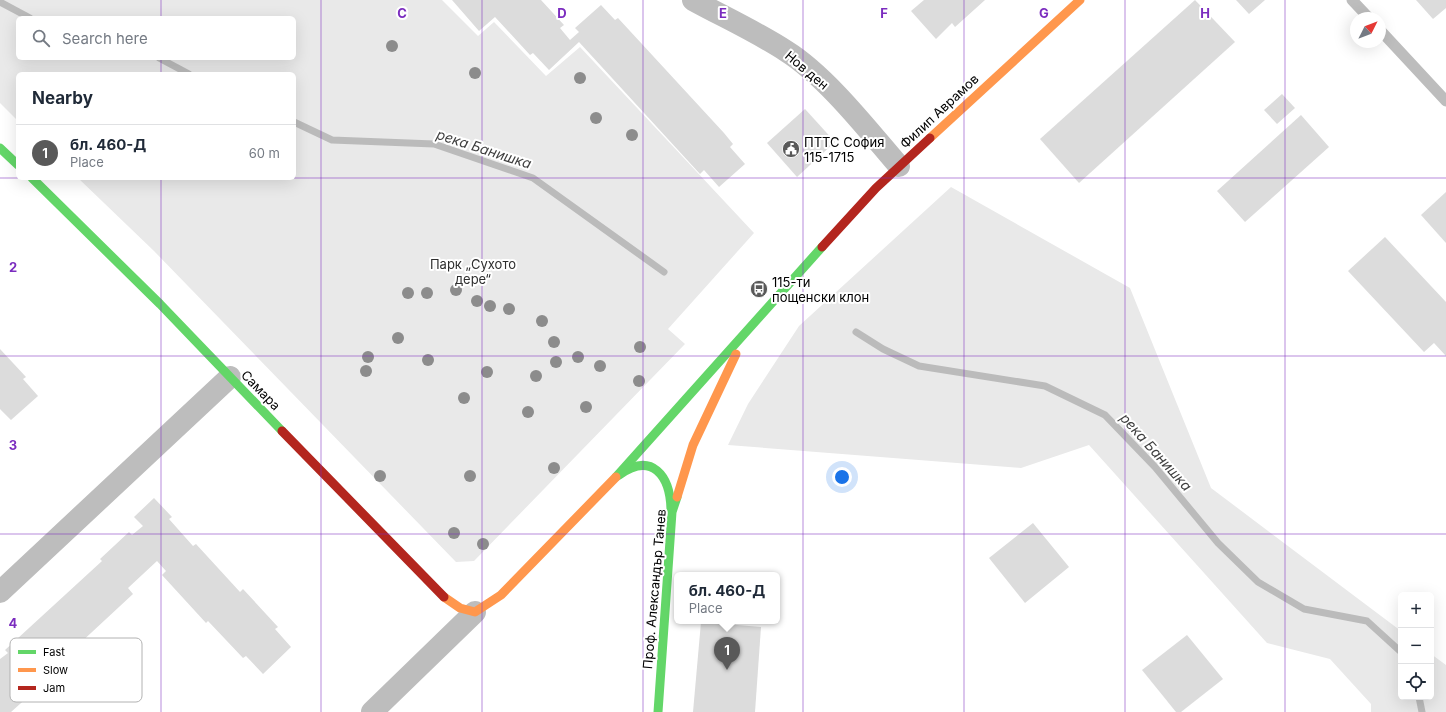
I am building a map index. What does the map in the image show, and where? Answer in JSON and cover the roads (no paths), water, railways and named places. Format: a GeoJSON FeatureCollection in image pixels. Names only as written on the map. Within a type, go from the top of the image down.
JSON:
{"type":"FeatureCollection","features":[{"type":"Feature","properties":{"kind":"street","name":"Нов ден"},"geometry":{"type":"LineString","coordinates":[[693,0],[787,52],[805,66],[824,83],[899,166]]}},
{"type":"Feature","properties":{"kind":"street","name":"Филип Аврамов"},"geometry":{"type":"LineString","coordinates":[[756,318],[899,166],[1080,0]]}},
{"type":"Feature","properties":{"kind":"street"},"geometry":{"type":"LineString","coordinates":[[0,148],[16,163]]}},
{"type":"Feature","properties":{"kind":"street","name":"Самара"},"geometry":{"type":"LineString","coordinates":[[34,180],[160,304],[439,593],[451,604],[464,610],[475,612]]}},
{"type":"Feature","properties":{"kind":"street"},"geometry":{"type":"LineString","coordinates":[[372,712],[475,612],[500,595],[616,477],[756,318]]}},
{"type":"Feature","properties":{"kind":"street","name":"Проф. Александър Танев"},"geometry":{"type":"LineString","coordinates":[[658,712],[672,512],[693,445],[722,381],[756,318]]}},
{"type":"Feature","properties":{"kind":"street"},"geometry":{"type":"LineString","coordinates":[[0,592],[230,377]]}},
{"type":"Feature","properties":{"kind":"street"},"geometry":{"type":"LineString","coordinates":[[616,477],[634,466],[647,466],[658,471],[666,480],[671,492],[672,512]]}},
{"type":"Feature","properties":{"kind":"lane"},"geometry":{"type":"LineString","coordinates":[[1352,0],[1363,12]]}},
{"type":"Feature","properties":{"kind":"lane"},"geometry":{"type":"LineString","coordinates":[[1386,36],[1446,101]]}},
{"type":"Feature","properties":{"kind":"waterway","name":"река Банишка"},"geometry":{"type":"LineString","coordinates":[[0,2],[26,16]]}},
{"type":"Feature","properties":{"kind":"waterway","name":"река Банишка"},"geometry":{"type":"LineString","coordinates":[[163,60],[185,72]]}},
{"type":"Feature","properties":{"kind":"waterway","name":"река Банишка"},"geometry":{"type":"LineString","coordinates":[[296,123],[332,140],[434,144],[533,178],[664,272]]}},
{"type":"Feature","properties":{"kind":"waterway","name":"река Банишка"},"geometry":{"type":"LineString","coordinates":[[856,332],[883,349],[919,366],[1045,386],[1105,415],[1155,467],[1218,543],[1258,582],[1304,609],[1367,621],[1398,649]]}},
{"type":"Feature","properties":{"kind":"waterway","name":"река Банишка"},"geometry":{"type":"LineString","coordinates":[[1420,700],[1422,712]]}},
{"type":"Feature","properties":{"kind":"place","name":"ПТТС София 115-1715"},"geometry":{"type":"Point","coordinates":[791,149]}},
{"type":"Feature","properties":{"kind":"place","name":"115-ти пощенски клон"},"geometry":{"type":"Point","coordinates":[759,289]}},
{"type":"Feature","properties":{"kind":"place","name":"бл. 460-Д"},"geometry":{"type":"Point","coordinates":[727,670]}},
{"type":"Feature","properties":{"kind":"park label","name":"Парк „Сухото дере“"},"geometry":{"type":"Point","coordinates":[473,272]}}]}
